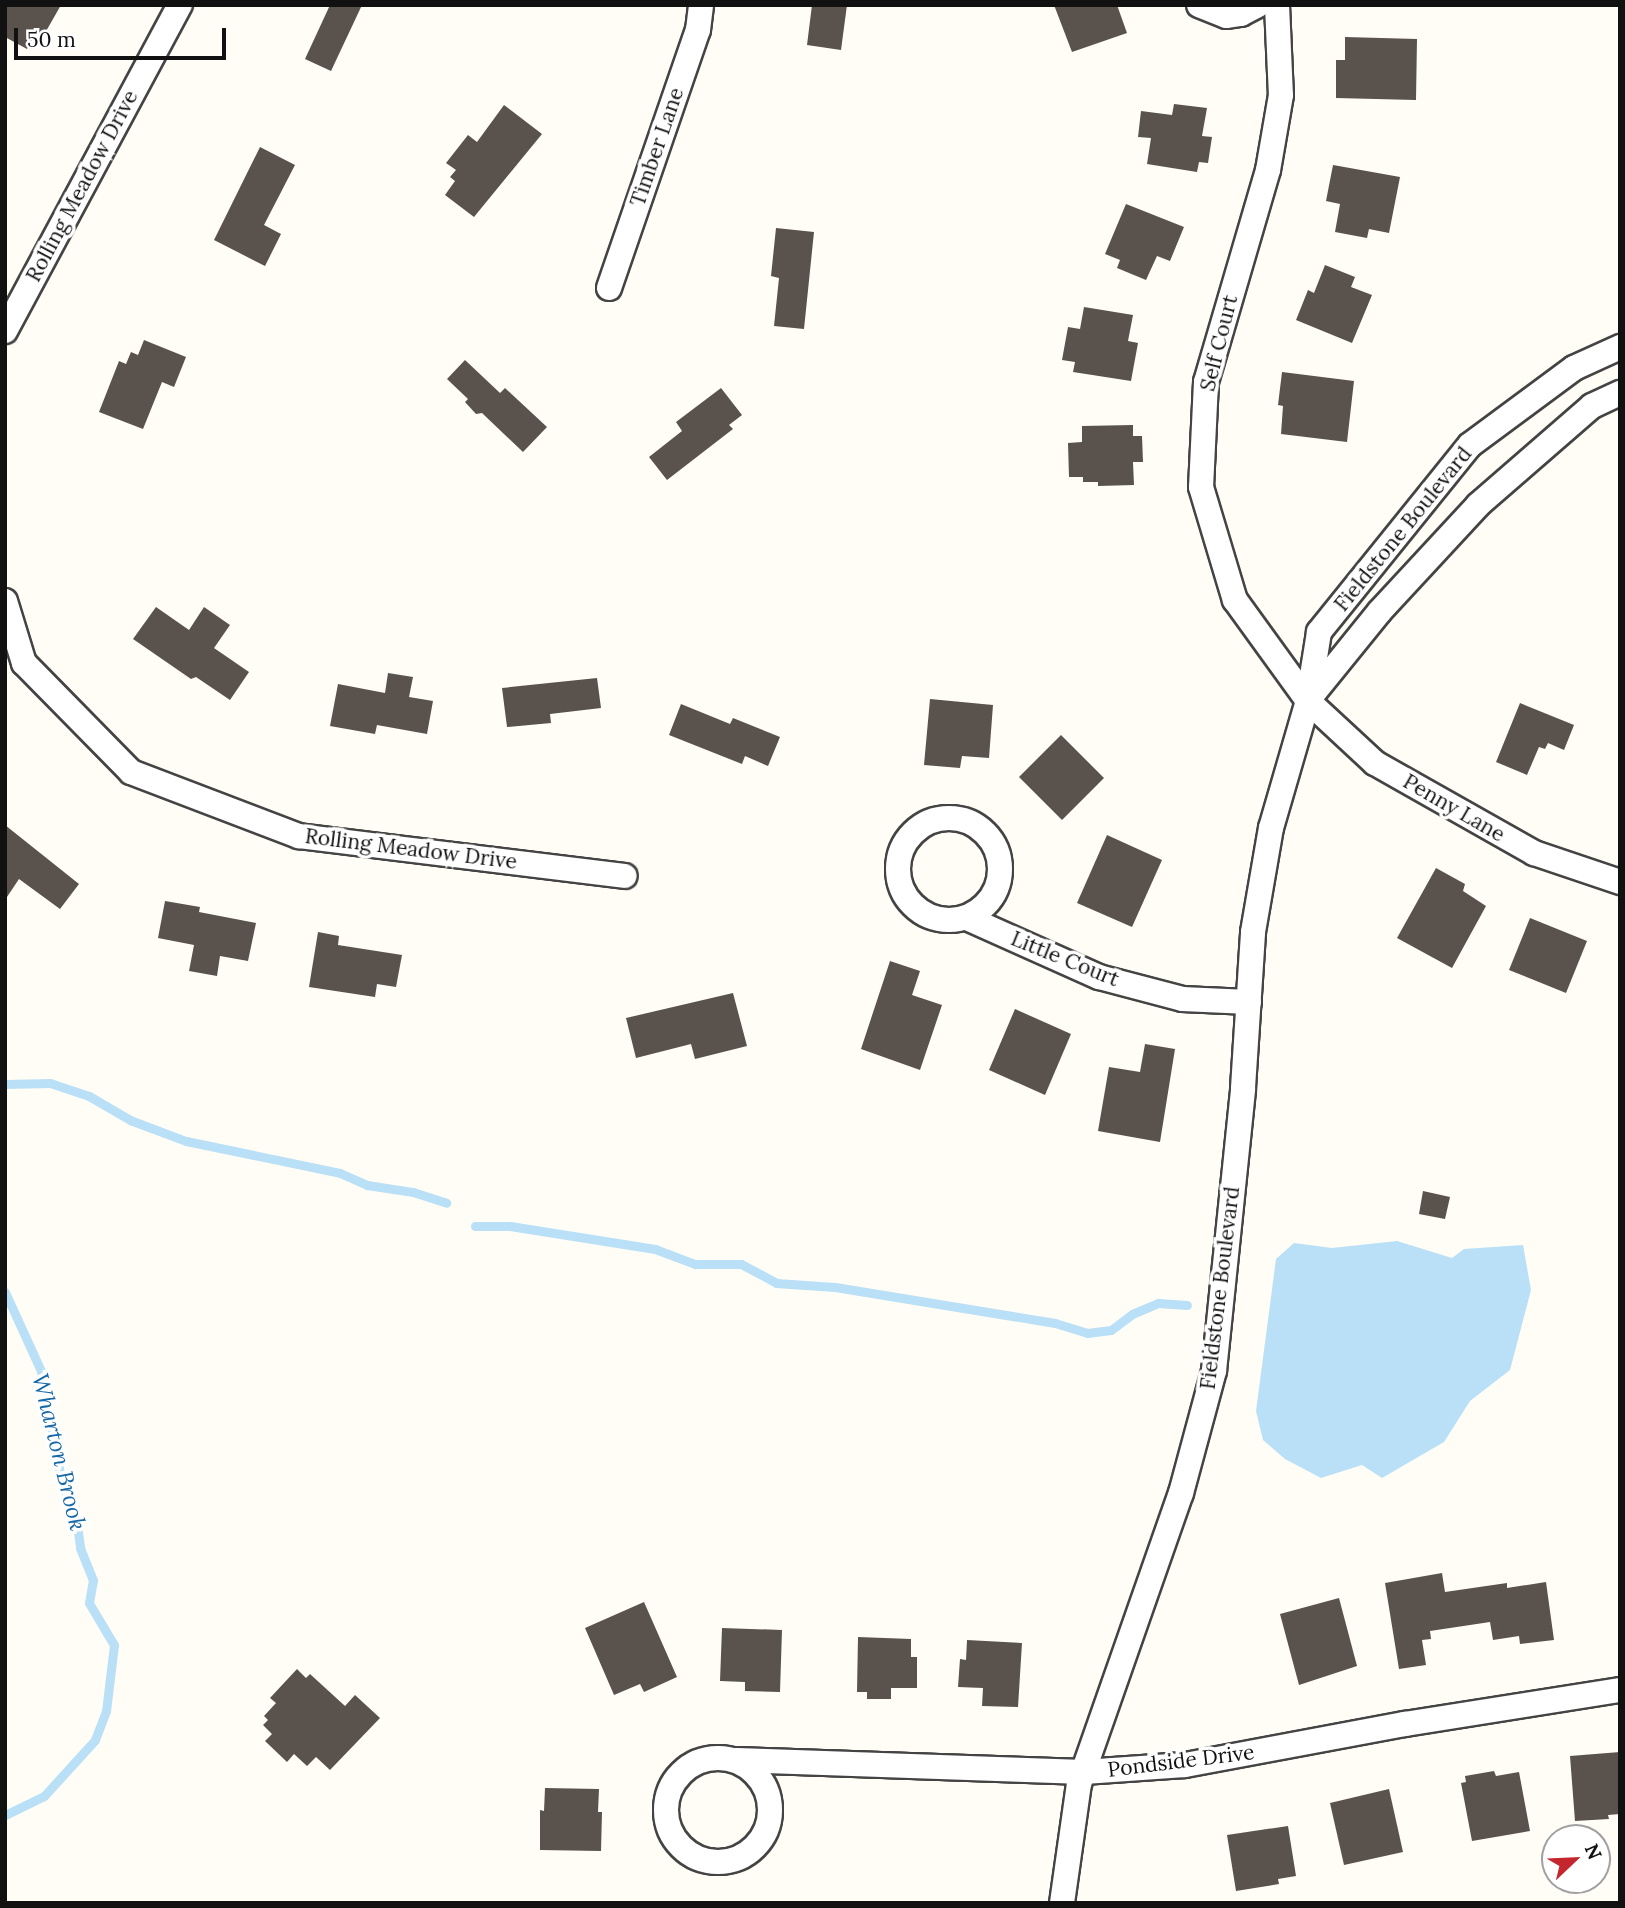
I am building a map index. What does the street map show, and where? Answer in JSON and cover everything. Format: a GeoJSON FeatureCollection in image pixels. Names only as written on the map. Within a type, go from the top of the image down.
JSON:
{"type":"FeatureCollection","features":[{"type":"Feature","properties":{"kind":"street","name":"Rolling Meadow Drive"},"geometry":{"type":"LineString","coordinates":[[5,331],[180,5]]}},
{"type":"Feature","properties":{"kind":"street","name":"Timber Lane"},"geometry":{"type":"LineString","coordinates":[[609,288],[698,30],[701,5]]}},
{"type":"Feature","properties":{"kind":"street"},"geometry":{"type":"LineString","coordinates":[[1199,5],[1226,16],[1241,14],[1258,5]]}},
{"type":"Feature","properties":{"kind":"street","name":"Self Court"},"geometry":{"type":"LineString","coordinates":[[1278,5],[1281,95],[1268,170],[1206,382],[1201,487],[1235,600],[1308,701]]}},
{"type":"Feature","properties":{"kind":"street","name":"Fieldstone Boulevard"},"geometry":{"type":"LineString","coordinates":[[1062,1903],[1079,1784],[1181,1493],[1214,1371],[1249,1002],[1253,932],[1271,828],[1308,701],[1319,632],[1470,445],[1574,368],[1620,347]]}},
{"type":"Feature","properties":{"kind":"street","name":"Fieldstone Boulevard"},"geometry":{"type":"LineString","coordinates":[[1308,701],[1380,611],[1478,505],[1592,406],[1620,393]]}},
{"type":"Feature","properties":{"kind":"street","name":"Rolling Meadow Drive"},"geometry":{"type":"LineString","coordinates":[[5,601],[24,663],[131,772],[299,836],[625,876]]}},
{"type":"Feature","properties":{"kind":"street","name":"Penny Lane"},"geometry":{"type":"LineString","coordinates":[[1308,701],[1376,763],[1534,853],[1620,882]]}},
{"type":"Feature","properties":{"kind":"street","name":"Little Court"},"geometry":{"type":"LineString","coordinates":[[967,918],[981,909],[995,890],[1000,866],[997,850],[987,835],[973,824],[956,818],[939,819],[922,825],[909,836],[900,852],[897,870],[908,901],[935,919],[951,921],[967,918],[1099,977],[1182,999],[1249,1002]]}},
{"type":"Feature","properties":{"kind":"street","name":"Pondside Drive"},"geometry":{"type":"LineString","coordinates":[[737,1760],[752,1770],[763,1783],[769,1798],[770,1815],[766,1831],[757,1846],[728,1862],[710,1862],[694,1857],[681,1847],[671,1833],[666,1816],[666,1798],[673,1781],[685,1768],[701,1759],[719,1757],[737,1760],[1084,1772],[1185,1765],[1405,1724],[1620,1690]]}},
{"type":"Feature","properties":{"kind":"water"},"geometry":{"type":"Polygon","coordinates":[[[1397,1241],[1452,1258],[1464,1249],[1523,1245],[1531,1290],[1510,1370],[1470,1401],[1444,1442],[1382,1478],[1362,1465],[1321,1478],[1285,1459],[1263,1440],[1256,1411],[1276,1259],[1294,1243],[1332,1248],[1397,1241]]]}},
{"type":"Feature","properties":{"kind":"building"},"geometry":{"type":"Polygon","coordinates":[[[5,5],[61,5],[41,40],[34,36],[27,49],[5,37],[5,5]]]}},
{"type":"Feature","properties":{"kind":"building"},"geometry":{"type":"Polygon","coordinates":[[[330,5],[362,5],[331,71],[305,59],[330,5]]]}},
{"type":"Feature","properties":{"kind":"building"},"geometry":{"type":"Polygon","coordinates":[[[812,5],[847,5],[841,50],[807,45],[812,5]]]}},
{"type":"Feature","properties":{"kind":"building"},"geometry":{"type":"Polygon","coordinates":[[[1054,5],[1117,5],[1127,33],[1072,52],[1054,5]]]}},
{"type":"Feature","properties":{"kind":"building"},"geometry":{"type":"Polygon","coordinates":[[[1345,37],[1417,39],[1416,100],[1336,98],[1336,60],[1345,60],[1345,37]]]}},
{"type":"Feature","properties":{"kind":"building"},"geometry":{"type":"Polygon","coordinates":[[[1174,104],[1207,108],[1202,136],[1212,137],[1208,163],[1199,162],[1197,172],[1147,164],[1151,138],[1138,137],[1141,111],[1172,115],[1174,104]]]}},
{"type":"Feature","properties":{"kind":"building"},"geometry":{"type":"Polygon","coordinates":[[[504,105],[542,134],[474,217],[445,195],[455,181],[450,177],[456,170],[446,163],[468,135],[477,142],[504,105]]]}},
{"type":"Feature","properties":{"kind":"building"},"geometry":{"type":"Polygon","coordinates":[[[260,147],[295,165],[264,225],[281,234],[265,266],[214,240],[260,147]]]}},
{"type":"Feature","properties":{"kind":"building"},"geometry":{"type":"Polygon","coordinates":[[[1333,165],[1400,177],[1389,233],[1369,229],[1367,238],[1335,232],[1340,204],[1326,201],[1333,165]]]}},
{"type":"Feature","properties":{"kind":"building"},"geometry":{"type":"Polygon","coordinates":[[[1126,204],[1184,227],[1170,261],[1157,256],[1146,280],[1117,268],[1120,260],[1105,254],[1126,204]]]}},
{"type":"Feature","properties":{"kind":"building"},"geometry":{"type":"Polygon","coordinates":[[[776,228],[814,232],[804,329],[774,326],[779,278],[771,276],[776,228]]]}},
{"type":"Feature","properties":{"kind":"building"},"geometry":{"type":"Polygon","coordinates":[[[1325,265],[1355,277],[1351,287],[1372,295],[1352,343],[1296,320],[1308,290],[1314,293],[1325,265]]]}},
{"type":"Feature","properties":{"kind":"building"},"geometry":{"type":"Polygon","coordinates":[[[1084,307],[1133,315],[1128,341],[1138,343],[1131,381],[1073,372],[1075,362],[1062,360],[1068,327],[1080,329],[1084,307]]]}},
{"type":"Feature","properties":{"kind":"building"},"geometry":{"type":"Polygon","coordinates":[[[144,340],[186,357],[174,387],[162,382],[143,429],[99,412],[119,361],[126,364],[131,352],[138,355],[144,340]]]}},
{"type":"Feature","properties":{"kind":"building"},"geometry":{"type":"Polygon","coordinates":[[[465,360],[500,393],[505,388],[547,427],[523,452],[482,413],[476,414],[465,402],[468,399],[447,379],[465,360]]]}},
{"type":"Feature","properties":{"kind":"building"},"geometry":{"type":"Polygon","coordinates":[[[1282,372],[1354,381],[1347,442],[1281,434],[1283,406],[1278,405],[1282,372]]]}},
{"type":"Feature","properties":{"kind":"building"},"geometry":{"type":"Polygon","coordinates":[[[721,388],[742,415],[729,425],[733,429],[667,480],[649,457],[682,431],[676,422],[721,388]]]}},
{"type":"Feature","properties":{"kind":"building"},"geometry":{"type":"Polygon","coordinates":[[[1133,425],[1133,436],[1142,436],[1143,462],[1133,462],[1134,485],[1098,486],[1098,482],[1083,482],[1083,477],[1069,477],[1068,443],[1082,442],[1082,426],[1133,425]]]}},
{"type":"Feature","properties":{"kind":"building"},"geometry":{"type":"Polygon","coordinates":[[[156,607],[189,630],[204,607],[230,625],[214,648],[249,672],[230,700],[196,677],[191,679],[133,639],[156,607]]]}},
{"type":"Feature","properties":{"kind":"building"},"geometry":{"type":"Polygon","coordinates":[[[388,673],[413,677],[409,697],[433,701],[427,734],[377,725],[375,734],[330,726],[338,684],[385,693],[388,673]]]}},
{"type":"Feature","properties":{"kind":"building"},"geometry":{"type":"Polygon","coordinates":[[[597,678],[601,708],[550,714],[551,723],[507,727],[502,688],[597,678]]]}},
{"type":"Feature","properties":{"kind":"building"},"geometry":{"type":"Polygon","coordinates":[[[930,699],[993,705],[989,758],[962,756],[960,768],[924,765],[930,699]]]}},
{"type":"Feature","properties":{"kind":"building"},"geometry":{"type":"Polygon","coordinates":[[[1520,703],[1574,725],[1564,750],[1548,743],[1545,749],[1539,747],[1527,775],[1496,762],[1520,703]]]}},
{"type":"Feature","properties":{"kind":"building"},"geometry":{"type":"Polygon","coordinates":[[[681,704],[730,724],[733,718],[780,737],[768,766],[745,756],[742,764],[669,735],[681,704]]]}},
{"type":"Feature","properties":{"kind":"building"},"geometry":{"type":"Polygon","coordinates":[[[1061,735],[1104,778],[1062,820],[1019,777],[1061,735]]]}},
{"type":"Feature","properties":{"kind":"building"},"geometry":{"type":"Polygon","coordinates":[[[5,825],[79,884],[60,909],[19,879],[5,900],[5,825]]]}},
{"type":"Feature","properties":{"kind":"building"},"geometry":{"type":"Polygon","coordinates":[[[1107,835],[1162,860],[1132,927],[1077,903],[1107,835]]]}},
{"type":"Feature","properties":{"kind":"building"},"geometry":{"type":"Polygon","coordinates":[[[1436,868],[1465,884],[1463,891],[1486,906],[1452,968],[1397,938],[1436,868]]]}},
{"type":"Feature","properties":{"kind":"building"},"geometry":{"type":"Polygon","coordinates":[[[165,901],[200,907],[199,912],[256,923],[248,961],[220,956],[217,976],[189,971],[194,945],[158,938],[165,901]]]}},
{"type":"Feature","properties":{"kind":"building"},"geometry":{"type":"Polygon","coordinates":[[[1530,918],[1587,941],[1566,993],[1509,970],[1530,918]]]}},
{"type":"Feature","properties":{"kind":"building"},"geometry":{"type":"Polygon","coordinates":[[[318,932],[339,936],[338,945],[402,955],[396,987],[377,984],[375,997],[309,987],[318,932]]]}},
{"type":"Feature","properties":{"kind":"building"},"geometry":{"type":"Polygon","coordinates":[[[890,961],[920,971],[912,995],[942,1005],[920,1070],[861,1049],[890,961]]]}},
{"type":"Feature","properties":{"kind":"building"},"geometry":{"type":"Polygon","coordinates":[[[733,993],[747,1046],[695,1059],[691,1044],[636,1058],[626,1018],[733,993]]]}},
{"type":"Feature","properties":{"kind":"building"},"geometry":{"type":"Polygon","coordinates":[[[1015,1009],[1071,1034],[1045,1095],[989,1070],[1015,1009]]]}},
{"type":"Feature","properties":{"kind":"building"},"geometry":{"type":"Polygon","coordinates":[[[1145,1044],[1175,1049],[1160,1142],[1098,1131],[1109,1067],[1140,1072],[1145,1044]]]}},
{"type":"Feature","properties":{"kind":"building"},"geometry":{"type":"Polygon","coordinates":[[[1423,1191],[1450,1197],[1445,1219],[1419,1214],[1423,1191]]]}},
{"type":"Feature","properties":{"kind":"building"},"geometry":{"type":"Polygon","coordinates":[[[1442,1573],[1445,1592],[1507,1583],[1507,1588],[1546,1582],[1554,1640],[1520,1644],[1519,1636],[1493,1640],[1490,1622],[1430,1631],[1431,1639],[1422,1640],[1426,1665],[1399,1669],[1385,1583],[1442,1573]]]}},
{"type":"Feature","properties":{"kind":"building"},"geometry":{"type":"Polygon","coordinates":[[[1339,1598],[1357,1666],[1299,1685],[1280,1614],[1339,1598]]]}},
{"type":"Feature","properties":{"kind":"building"},"geometry":{"type":"Polygon","coordinates":[[[644,1602],[677,1677],[644,1692],[640,1684],[614,1695],[585,1628],[644,1602]]]}},
{"type":"Feature","properties":{"kind":"building"},"geometry":{"type":"Polygon","coordinates":[[[722,1628],[782,1630],[780,1692],[745,1691],[745,1682],[720,1681],[722,1628]]]}},
{"type":"Feature","properties":{"kind":"building"},"geometry":{"type":"Polygon","coordinates":[[[858,1637],[911,1639],[911,1657],[917,1657],[917,1688],[891,1688],[891,1699],[867,1699],[867,1692],[857,1692],[858,1637]]]}},
{"type":"Feature","properties":{"kind":"building"},"geometry":{"type":"Polygon","coordinates":[[[967,1640],[1022,1643],[1018,1707],[982,1706],[983,1688],[958,1687],[960,1659],[966,1660],[967,1640]]]}},
{"type":"Feature","properties":{"kind":"building"},"geometry":{"type":"Polygon","coordinates":[[[297,1669],[306,1678],[310,1674],[345,1706],[355,1695],[380,1718],[330,1770],[316,1757],[307,1766],[294,1754],[287,1762],[265,1741],[272,1734],[263,1725],[268,1720],[264,1716],[276,1703],[270,1698],[297,1669]]]}},
{"type":"Feature","properties":{"kind":"building"},"geometry":{"type":"Polygon","coordinates":[[[1620,1752],[1620,1814],[1608,1815],[1609,1819],[1575,1821],[1570,1756],[1620,1752]]]}},
{"type":"Feature","properties":{"kind":"building"},"geometry":{"type":"Polygon","coordinates":[[[1494,1771],[1496,1776],[1519,1772],[1530,1831],[1472,1841],[1461,1783],[1466,1782],[1465,1776],[1494,1771]]]}},
{"type":"Feature","properties":{"kind":"building"},"geometry":{"type":"Polygon","coordinates":[[[545,1788],[599,1789],[598,1812],[602,1812],[601,1851],[540,1850],[540,1810],[544,1811],[545,1788]]]}},
{"type":"Feature","properties":{"kind":"building"},"geometry":{"type":"Polygon","coordinates":[[[1389,1789],[1403,1852],[1344,1865],[1330,1803],[1389,1789]]]}},
{"type":"Feature","properties":{"kind":"building"},"geometry":{"type":"Polygon","coordinates":[[[1288,1826],[1296,1876],[1278,1879],[1279,1884],[1236,1891],[1227,1835],[1288,1826]]]}},
{"type":"Feature","properties":{"kind":"waterway"},"geometry":{"type":"LineString","coordinates":[[5,1084],[50,1083],[89,1096],[130,1120],[186,1141],[340,1173],[367,1185],[413,1192],[446,1203]]}},
{"type":"Feature","properties":{"kind":"waterway"},"geometry":{"type":"LineString","coordinates":[[475,1226],[510,1226],[655,1249],[695,1264],[741,1264],[776,1283],[835,1287],[1055,1323],[1087,1333],[1111,1330],[1132,1314],[1158,1303],[1187,1305]]}},
{"type":"Feature","properties":{"kind":"waterway","name":"Wharton Brook"},"geometry":{"type":"LineString","coordinates":[[5,1292],[41,1371],[62,1484],[76,1518],[80,1548],[93,1580],[89,1603],[114,1645],[106,1711],[95,1740],[44,1796],[5,1815]]}}]}
